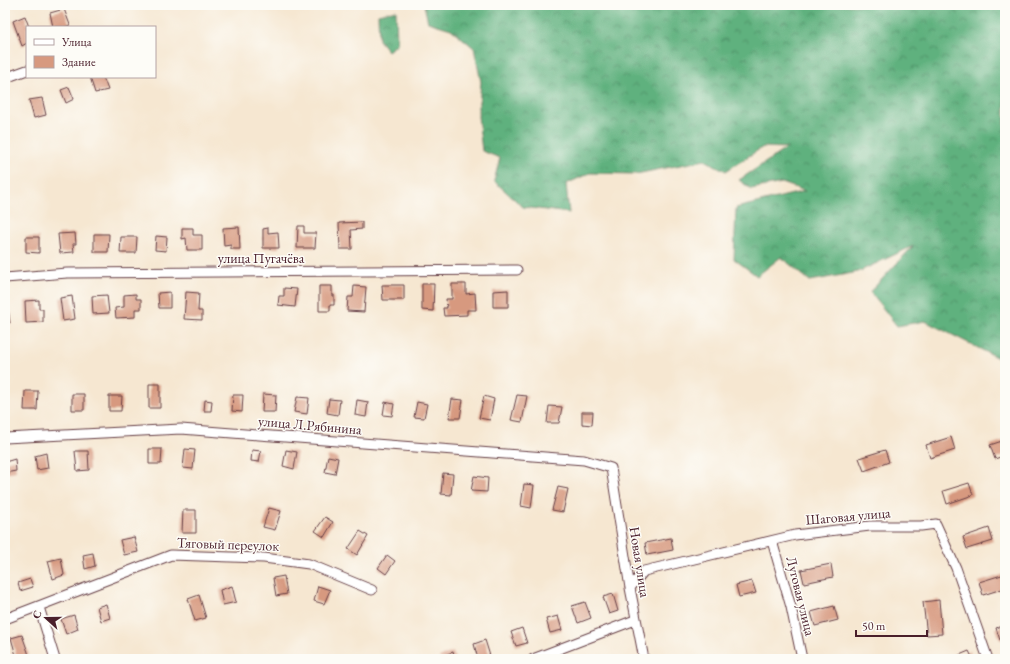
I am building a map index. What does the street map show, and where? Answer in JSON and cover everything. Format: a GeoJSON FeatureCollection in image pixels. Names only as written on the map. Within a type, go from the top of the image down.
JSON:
{"type":"FeatureCollection","features":[{"type":"Feature","properties":{"kind":"street"},"geometry":{"type":"LineString","coordinates":[[5,78],[26,70]]}},
{"type":"Feature","properties":{"kind":"street","name":"улица Пугачёва"},"geometry":{"type":"LineString","coordinates":[[5,278],[67,273],[517,270]]}},
{"type":"Feature","properties":{"kind":"street","name":"улица Л.Рябинина"},"geometry":{"type":"LineString","coordinates":[[5,438],[181,429],[584,460],[611,468]]}},
{"type":"Feature","properties":{"kind":"street","name":"Новая улица"},"geometry":{"type":"LineString","coordinates":[[611,468],[635,620],[644,659]]}},
{"type":"Feature","properties":{"kind":"street","name":"Шаговая улица"},"geometry":{"type":"LineString","coordinates":[[630,588],[644,572],[795,535],[870,526],[921,526],[936,524],[956,568],[988,659]]}},
{"type":"Feature","properties":{"kind":"street","name":"Луговая улица"},"geometry":{"type":"LineString","coordinates":[[772,541],[791,607],[802,659]]}},
{"type":"Feature","properties":{"kind":"street","name":"Тяговый переулок"},"geometry":{"type":"LineString","coordinates":[[5,619],[171,555],[264,558],[309,564],[372,590]]}},
{"type":"Feature","properties":{"kind":"street"},"geometry":{"type":"LineString","coordinates":[[38,607],[55,659]]}},
{"type":"Feature","properties":{"kind":"street"},"geometry":{"type":"LineString","coordinates":[[533,659],[635,620]]}},
{"type":"Feature","properties":{"kind":"green space"},"geometry":{"type":"Polygon","coordinates":[[[424,5],[1005,5],[1005,360],[1002,360],[925,321],[897,326],[870,292],[913,246],[858,272],[810,281],[781,257],[757,276],[734,259],[736,208],[805,191],[782,183],[751,189],[739,180],[787,148],[763,147],[726,171],[705,160],[636,174],[590,173],[566,184],[569,213],[523,207],[494,181],[500,158],[482,151],[478,116],[481,82],[474,48],[451,29],[428,22],[424,5]]]}},
{"type":"Feature","properties":{"kind":"green space"},"geometry":{"type":"Polygon","coordinates":[[[396,10],[397,44],[388,51],[379,40],[378,14],[396,10]]]}},
{"type":"Feature","properties":{"kind":"building"},"geometry":{"type":"Polygon","coordinates":[[[64,9],[70,25],[53,26],[50,13],[64,9]]]}},
{"type":"Feature","properties":{"kind":"building"},"geometry":{"type":"Polygon","coordinates":[[[25,16],[29,26],[26,26],[26,44],[22,46],[13,21],[25,16]]]}},
{"type":"Feature","properties":{"kind":"building"},"geometry":{"type":"Polygon","coordinates":[[[90,78],[103,78],[108,90],[95,93],[90,78]]]}},
{"type":"Feature","properties":{"kind":"building"},"geometry":{"type":"Polygon","coordinates":[[[69,87],[74,99],[66,103],[61,90],[69,87]]]}},
{"type":"Feature","properties":{"kind":"building"},"geometry":{"type":"Polygon","coordinates":[[[42,98],[46,115],[34,118],[29,100],[42,98]]]}},
{"type":"Feature","properties":{"kind":"building"},"geometry":{"type":"Polygon","coordinates":[[[362,222],[362,229],[351,230],[352,249],[340,249],[339,223],[362,222]]]}},
{"type":"Feature","properties":{"kind":"building"},"geometry":{"type":"Polygon","coordinates":[[[298,226],[304,226],[304,233],[316,233],[315,248],[297,248],[298,226]]]}},
{"type":"Feature","properties":{"kind":"building"},"geometry":{"type":"Polygon","coordinates":[[[239,227],[240,249],[231,249],[231,245],[224,246],[223,228],[239,227]]]}},
{"type":"Feature","properties":{"kind":"building"},"geometry":{"type":"Polygon","coordinates":[[[182,228],[193,228],[193,235],[202,235],[202,250],[187,250],[186,238],[182,239],[182,228]]]}},
{"type":"Feature","properties":{"kind":"building"},"geometry":{"type":"Polygon","coordinates":[[[268,228],[268,233],[278,232],[279,248],[263,248],[263,229],[268,228]]]}},
{"type":"Feature","properties":{"kind":"building"},"geometry":{"type":"Polygon","coordinates":[[[75,233],[76,244],[73,244],[74,252],[60,253],[58,234],[75,233]]]}},
{"type":"Feature","properties":{"kind":"building"},"geometry":{"type":"Polygon","coordinates":[[[94,234],[109,234],[108,252],[94,252],[94,234]]]}},
{"type":"Feature","properties":{"kind":"building"},"geometry":{"type":"Polygon","coordinates":[[[156,236],[167,237],[166,251],[155,250],[156,236]]]}},
{"type":"Feature","properties":{"kind":"building"},"geometry":{"type":"Polygon","coordinates":[[[26,237],[39,237],[39,253],[26,252],[26,237]]]}},
{"type":"Feature","properties":{"kind":"building"},"geometry":{"type":"Polygon","coordinates":[[[121,237],[137,237],[136,253],[120,253],[121,237]]]}},
{"type":"Feature","properties":{"kind":"building"},"geometry":{"type":"Polygon","coordinates":[[[422,284],[434,284],[433,311],[422,310],[422,284]]]}},
{"type":"Feature","properties":{"kind":"building"},"geometry":{"type":"Polygon","coordinates":[[[452,284],[466,284],[466,294],[475,293],[476,310],[467,310],[467,315],[444,316],[443,308],[447,308],[446,299],[452,299],[452,284]]]}},
{"type":"Feature","properties":{"kind":"building"},"geometry":{"type":"Polygon","coordinates":[[[382,285],[404,285],[404,300],[383,300],[382,285]]]}},
{"type":"Feature","properties":{"kind":"building"},"geometry":{"type":"Polygon","coordinates":[[[319,286],[332,286],[334,305],[330,305],[330,311],[319,311],[319,286]]]}},
{"type":"Feature","properties":{"kind":"building"},"geometry":{"type":"Polygon","coordinates":[[[354,286],[366,287],[364,312],[347,311],[348,297],[353,297],[354,286]]]}},
{"type":"Feature","properties":{"kind":"building"},"geometry":{"type":"Polygon","coordinates":[[[284,288],[297,289],[295,307],[278,305],[279,296],[284,296],[284,288]]]}},
{"type":"Feature","properties":{"kind":"building"},"geometry":{"type":"Polygon","coordinates":[[[508,290],[508,307],[493,307],[493,291],[508,290]]]}},
{"type":"Feature","properties":{"kind":"building"},"geometry":{"type":"Polygon","coordinates":[[[170,292],[170,308],[159,308],[158,293],[170,292]]]}},
{"type":"Feature","properties":{"kind":"building"},"geometry":{"type":"Polygon","coordinates":[[[186,292],[199,293],[198,311],[202,311],[202,320],[184,319],[186,292]]]}},
{"type":"Feature","properties":{"kind":"building"},"geometry":{"type":"Polygon","coordinates":[[[136,294],[136,299],[141,299],[141,309],[135,309],[135,317],[116,318],[115,308],[124,307],[124,295],[136,294]]]}},
{"type":"Feature","properties":{"kind":"building"},"geometry":{"type":"Polygon","coordinates":[[[107,295],[109,313],[93,314],[92,296],[107,295]]]}},
{"type":"Feature","properties":{"kind":"building"},"geometry":{"type":"Polygon","coordinates":[[[72,296],[75,319],[63,321],[60,298],[72,296]]]}},
{"type":"Feature","properties":{"kind":"building"},"geometry":{"type":"Polygon","coordinates":[[[5,300],[7,300],[10,323],[5,323],[5,300]]]}},
{"type":"Feature","properties":{"kind":"building"},"geometry":{"type":"Polygon","coordinates":[[[39,300],[39,309],[43,309],[43,322],[26,323],[25,301],[39,300]]]}},
{"type":"Feature","properties":{"kind":"building"},"geometry":{"type":"Polygon","coordinates":[[[149,384],[160,384],[160,408],[149,408],[149,384]]]}},
{"type":"Feature","properties":{"kind":"building"},"geometry":{"type":"Polygon","coordinates":[[[25,391],[38,391],[37,410],[24,410],[25,391]]]}},
{"type":"Feature","properties":{"kind":"building"},"geometry":{"type":"Polygon","coordinates":[[[72,394],[84,394],[84,410],[72,410],[72,394]]]}},
{"type":"Feature","properties":{"kind":"building"},"geometry":{"type":"Polygon","coordinates":[[[263,394],[276,395],[275,412],[262,412],[263,394]]]}},
{"type":"Feature","properties":{"kind":"building"},"geometry":{"type":"Polygon","coordinates":[[[233,395],[243,395],[242,412],[232,411],[233,395]]]}},
{"type":"Feature","properties":{"kind":"building"},"geometry":{"type":"Polygon","coordinates":[[[517,395],[527,396],[522,422],[511,420],[517,395]]]}},
{"type":"Feature","properties":{"kind":"building"},"geometry":{"type":"Polygon","coordinates":[[[109,396],[122,396],[121,411],[109,411],[109,396]]]}},
{"type":"Feature","properties":{"kind":"building"},"geometry":{"type":"Polygon","coordinates":[[[484,396],[494,399],[490,420],[479,418],[484,396]]]}},
{"type":"Feature","properties":{"kind":"building"},"geometry":{"type":"Polygon","coordinates":[[[297,397],[309,398],[307,414],[294,412],[297,397]]]}},
{"type":"Feature","properties":{"kind":"building"},"geometry":{"type":"Polygon","coordinates":[[[329,399],[340,400],[338,415],[327,413],[329,399]]]}},
{"type":"Feature","properties":{"kind":"building"},"geometry":{"type":"Polygon","coordinates":[[[452,399],[463,400],[460,418],[449,418],[452,399]]]}},
{"type":"Feature","properties":{"kind":"building"},"geometry":{"type":"Polygon","coordinates":[[[205,400],[212,401],[211,411],[204,411],[205,400]]]}},
{"type":"Feature","properties":{"kind":"building"},"geometry":{"type":"Polygon","coordinates":[[[357,400],[368,402],[366,417],[355,415],[357,400]]]}},
{"type":"Feature","properties":{"kind":"building"},"geometry":{"type":"Polygon","coordinates":[[[385,402],[394,404],[392,416],[383,415],[385,402]]]}},
{"type":"Feature","properties":{"kind":"building"},"geometry":{"type":"Polygon","coordinates":[[[417,402],[427,404],[424,418],[414,417],[417,402]]]}},
{"type":"Feature","properties":{"kind":"building"},"geometry":{"type":"Polygon","coordinates":[[[549,406],[562,407],[559,423],[547,423],[549,406]]]}},
{"type":"Feature","properties":{"kind":"building"},"geometry":{"type":"Polygon","coordinates":[[[582,412],[593,412],[592,425],[582,424],[582,412]]]}},
{"type":"Feature","properties":{"kind":"building"},"geometry":{"type":"Polygon","coordinates":[[[951,437],[955,450],[930,458],[926,445],[951,437]]]}},
{"type":"Feature","properties":{"kind":"building"},"geometry":{"type":"Polygon","coordinates":[[[1005,440],[1005,455],[995,459],[990,445],[1005,440]]]}},
{"type":"Feature","properties":{"kind":"building"},"geometry":{"type":"Polygon","coordinates":[[[149,449],[162,449],[161,464],[149,464],[149,449]]]}},
{"type":"Feature","properties":{"kind":"building"},"geometry":{"type":"Polygon","coordinates":[[[185,449],[195,450],[193,469],[183,468],[185,449]]]}},
{"type":"Feature","properties":{"kind":"building"},"geometry":{"type":"Polygon","coordinates":[[[252,450],[261,451],[259,462],[251,461],[252,450]]]}},
{"type":"Feature","properties":{"kind":"building"},"geometry":{"type":"Polygon","coordinates":[[[286,450],[297,452],[294,469],[283,466],[286,450]]]}},
{"type":"Feature","properties":{"kind":"building"},"geometry":{"type":"Polygon","coordinates":[[[885,450],[889,462],[864,471],[859,458],[885,450]]]}},
{"type":"Feature","properties":{"kind":"building"},"geometry":{"type":"Polygon","coordinates":[[[75,451],[88,451],[89,470],[77,471],[75,451]]]}},
{"type":"Feature","properties":{"kind":"building"},"geometry":{"type":"Polygon","coordinates":[[[46,453],[48,468],[37,470],[35,456],[46,453]]]}},
{"type":"Feature","properties":{"kind":"building"},"geometry":{"type":"Polygon","coordinates":[[[328,456],[338,458],[335,474],[325,472],[328,456]]]}},
{"type":"Feature","properties":{"kind":"building"},"geometry":{"type":"Polygon","coordinates":[[[15,459],[16,471],[5,473],[5,462],[15,459]]]}},
{"type":"Feature","properties":{"kind":"building"},"geometry":{"type":"Polygon","coordinates":[[[443,473],[453,474],[451,495],[441,494],[443,473]]]}},
{"type":"Feature","properties":{"kind":"building"},"geometry":{"type":"Polygon","coordinates":[[[474,476],[488,478],[487,492],[471,491],[474,476]]]}},
{"type":"Feature","properties":{"kind":"building"},"geometry":{"type":"Polygon","coordinates":[[[969,483],[973,495],[947,504],[943,491],[969,483]]]}},
{"type":"Feature","properties":{"kind":"building"},"geometry":{"type":"Polygon","coordinates":[[[524,484],[534,485],[531,508],[521,506],[524,484]]]}},
{"type":"Feature","properties":{"kind":"building"},"geometry":{"type":"Polygon","coordinates":[[[558,487],[568,489],[563,512],[552,510],[558,487]]]}},
{"type":"Feature","properties":{"kind":"building"},"geometry":{"type":"Polygon","coordinates":[[[269,508],[281,511],[275,530],[263,527],[269,508]]]}},
{"type":"Feature","properties":{"kind":"building"},"geometry":{"type":"Polygon","coordinates":[[[183,510],[196,510],[196,533],[182,533],[183,510]]]}},
{"type":"Feature","properties":{"kind":"building"},"geometry":{"type":"Polygon","coordinates":[[[325,517],[333,522],[324,537],[315,531],[325,517]]]}},
{"type":"Feature","properties":{"kind":"building"},"geometry":{"type":"Polygon","coordinates":[[[989,528],[993,541],[967,549],[963,537],[989,528]]]}},
{"type":"Feature","properties":{"kind":"building"},"geometry":{"type":"Polygon","coordinates":[[[360,531],[368,536],[357,555],[348,549],[360,531]]]}},
{"type":"Feature","properties":{"kind":"building"},"geometry":{"type":"Polygon","coordinates":[[[134,537],[138,552],[124,555],[120,540],[134,537]]]}},
{"type":"Feature","properties":{"kind":"building"},"geometry":{"type":"Polygon","coordinates":[[[671,538],[673,550],[647,555],[645,543],[671,538]]]}},
{"type":"Feature","properties":{"kind":"building"},"geometry":{"type":"Polygon","coordinates":[[[93,553],[95,566],[85,569],[83,555],[93,553]]]}},
{"type":"Feature","properties":{"kind":"building"},"geometry":{"type":"Polygon","coordinates":[[[387,555],[395,561],[386,574],[378,568],[387,555]]]}},
{"type":"Feature","properties":{"kind":"building"},"geometry":{"type":"Polygon","coordinates":[[[61,558],[64,575],[53,579],[48,561],[61,558]]]}},
{"type":"Feature","properties":{"kind":"building"},"geometry":{"type":"Polygon","coordinates":[[[831,564],[833,577],[804,583],[801,570],[831,564]]]}},
{"type":"Feature","properties":{"kind":"building"},"geometry":{"type":"Polygon","coordinates":[[[1005,574],[1005,588],[983,595],[979,582],[1005,574]]]}},
{"type":"Feature","properties":{"kind":"building"},"geometry":{"type":"Polygon","coordinates":[[[284,576],[287,594],[276,596],[273,578],[284,576]]]}},
{"type":"Feature","properties":{"kind":"building"},"geometry":{"type":"Polygon","coordinates":[[[30,579],[33,587],[20,591],[18,583],[30,579]]]}},
{"type":"Feature","properties":{"kind":"building"},"geometry":{"type":"Polygon","coordinates":[[[752,581],[756,593],[739,597],[736,585],[752,581]]]}},
{"type":"Feature","properties":{"kind":"building"},"geometry":{"type":"Polygon","coordinates":[[[232,586],[236,602],[223,605],[220,590],[232,586]]]}},
{"type":"Feature","properties":{"kind":"building"},"geometry":{"type":"Polygon","coordinates":[[[318,586],[330,590],[324,604],[314,601],[318,586]]]}},
{"type":"Feature","properties":{"kind":"building"},"geometry":{"type":"Polygon","coordinates":[[[613,594],[618,611],[609,614],[603,597],[613,594]]]}},
{"type":"Feature","properties":{"kind":"building"},"geometry":{"type":"Polygon","coordinates":[[[199,595],[206,618],[195,621],[188,599],[199,595]]]}},
{"type":"Feature","properties":{"kind":"building"},"geometry":{"type":"Polygon","coordinates":[[[939,600],[942,634],[927,635],[923,602],[939,600]]]}},
{"type":"Feature","properties":{"kind":"building"},"geometry":{"type":"Polygon","coordinates":[[[585,602],[591,618],[578,623],[572,606],[585,602]]]}},
{"type":"Feature","properties":{"kind":"building"},"geometry":{"type":"Polygon","coordinates":[[[106,604],[110,618],[101,621],[97,607],[106,604]]]}},
{"type":"Feature","properties":{"kind":"building"},"geometry":{"type":"Polygon","coordinates":[[[834,606],[838,620],[815,626],[811,612],[834,606]]]}},
{"type":"Feature","properties":{"kind":"building"},"geometry":{"type":"Polygon","coordinates":[[[74,615],[78,629],[66,634],[61,619],[74,615]]]}},
{"type":"Feature","properties":{"kind":"building"},"geometry":{"type":"Polygon","coordinates":[[[558,616],[562,630],[550,633],[546,619],[558,616]]]}},
{"type":"Feature","properties":{"kind":"building"},"geometry":{"type":"Polygon","coordinates":[[[1005,625],[1005,639],[1000,640],[996,628],[1005,625]]]}},
{"type":"Feature","properties":{"kind":"building"},"geometry":{"type":"Polygon","coordinates":[[[522,628],[527,643],[516,646],[511,632],[522,628]]]}},
{"type":"Feature","properties":{"kind":"building"},"geometry":{"type":"Polygon","coordinates":[[[22,635],[29,655],[17,659],[11,638],[22,635]]]}},
{"type":"Feature","properties":{"kind":"building"},"geometry":{"type":"Polygon","coordinates":[[[485,640],[490,656],[478,659],[474,644],[485,640]]]}},
{"type":"Feature","properties":{"kind":"building"},"geometry":{"type":"Polygon","coordinates":[[[969,651],[973,659],[950,659],[969,651]]]}},
{"type":"Feature","properties":{"kind":"building"},"geometry":{"type":"Polygon","coordinates":[[[453,652],[455,659],[440,659],[439,657],[453,652]]]}}]}
